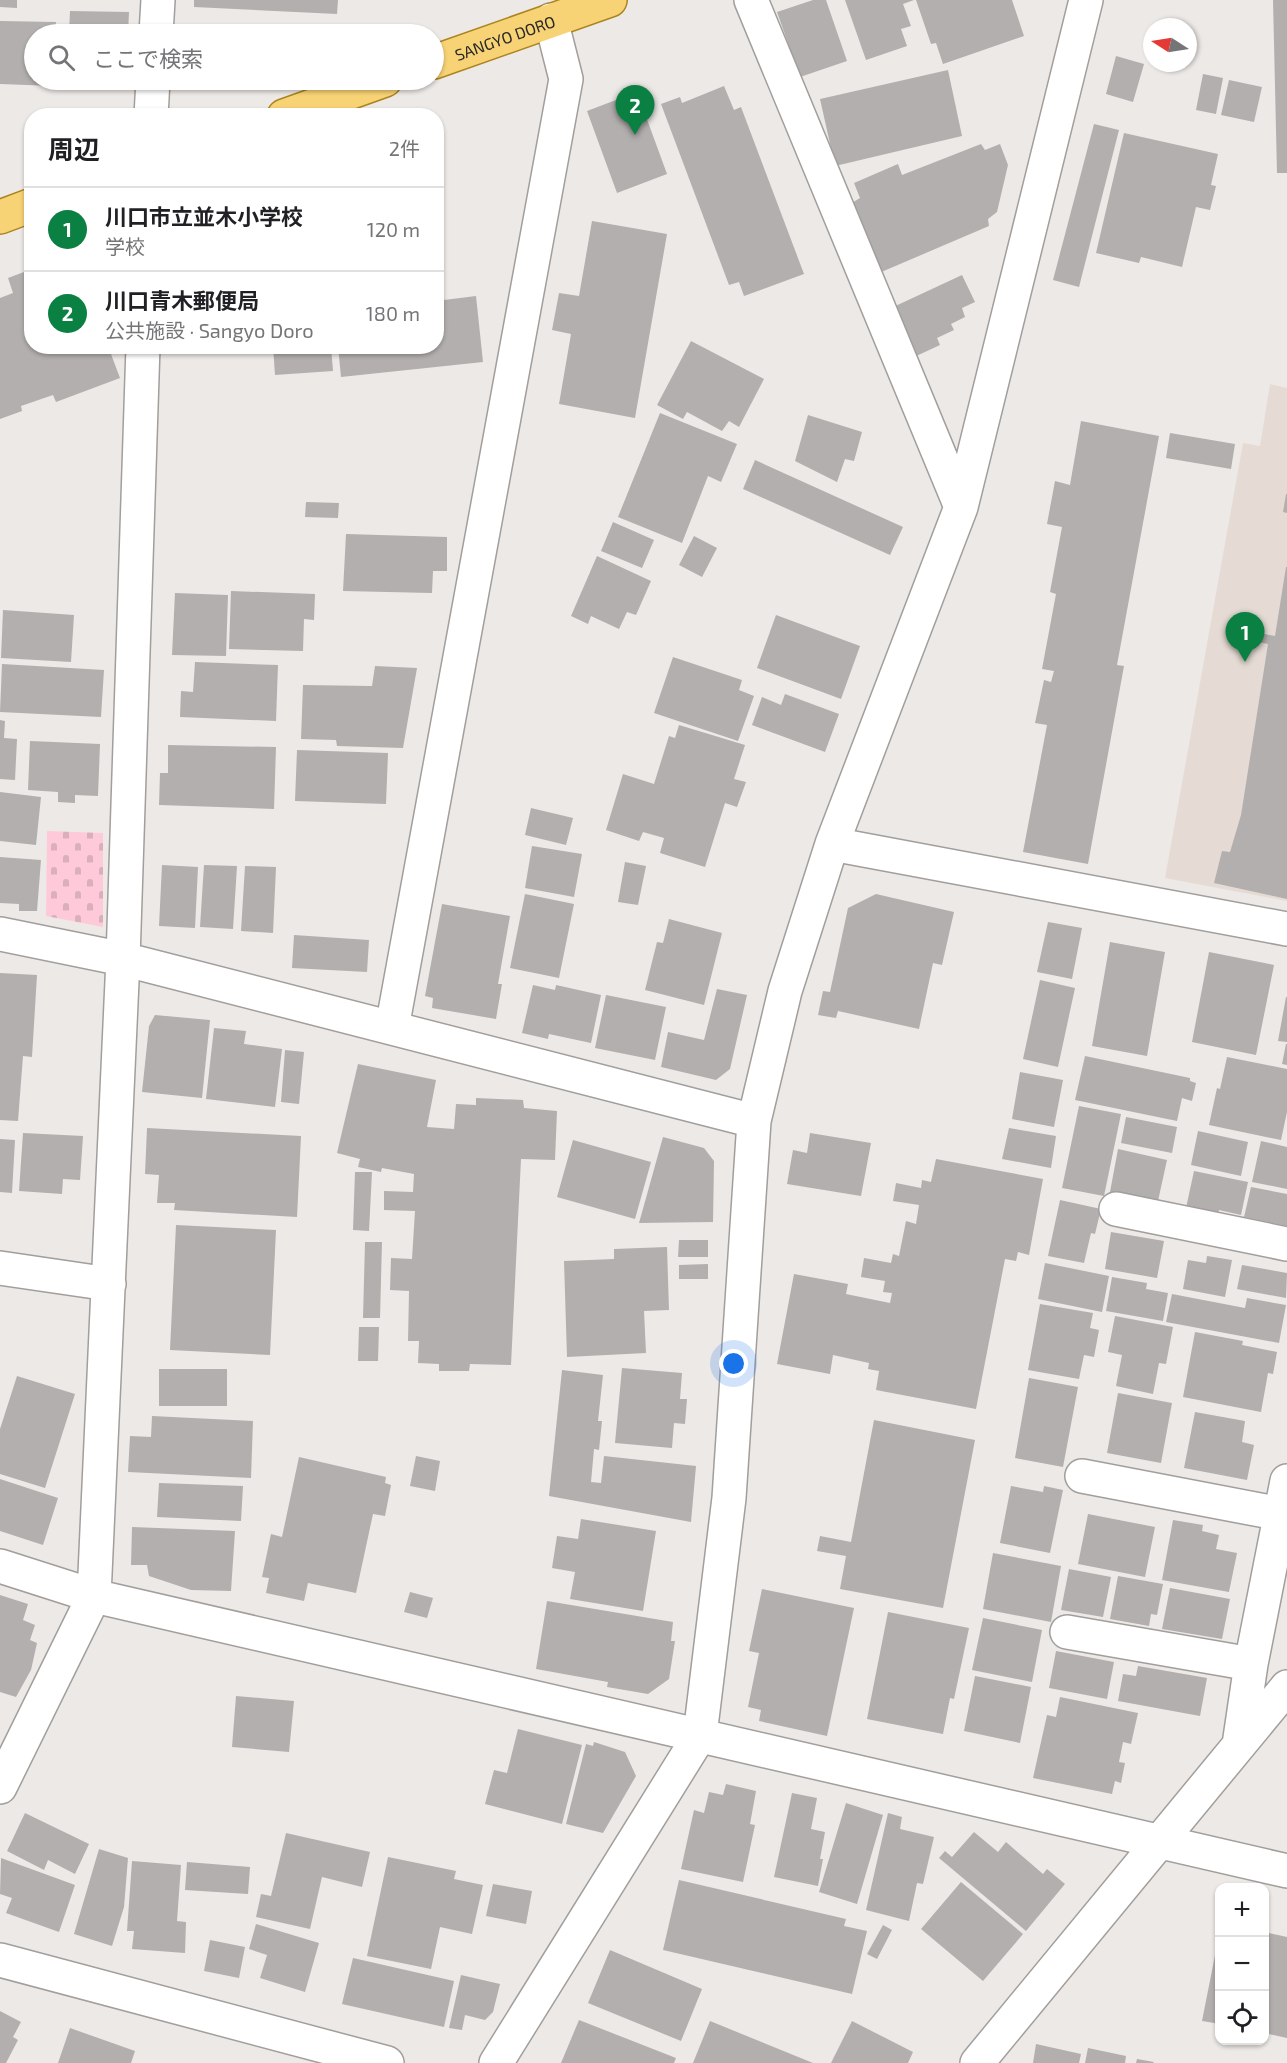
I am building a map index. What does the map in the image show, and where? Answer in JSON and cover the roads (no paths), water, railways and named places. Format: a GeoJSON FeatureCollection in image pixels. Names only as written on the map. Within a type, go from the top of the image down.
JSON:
{"type":"FeatureCollection","features":[{"type":"Feature","properties":{"kind":"main road","name":"SANGYO DORO"},"geometry":{"type":"LineString","coordinates":[[444,58],[610,0]]}},
{"type":"Feature","properties":{"kind":"main road"},"geometry":{"type":"LineString","coordinates":[[306,108],[357,90]]}},
{"type":"Feature","properties":{"kind":"main road"},"geometry":{"type":"LineString","coordinates":[[0,217],[24,209]]}},
{"type":"Feature","properties":{"kind":"street"},"geometry":{"type":"LineString","coordinates":[[157,24],[158,0]]}},
{"type":"Feature","properties":{"kind":"street"},"geometry":{"type":"LineString","coordinates":[[751,0],[961,507]]}},
{"type":"Feature","properties":{"kind":"street"},"geometry":{"type":"LineString","coordinates":[[496,2063],[700,1735],[729,1498],[754,1121],[785,991],[832,844],[961,507],[1086,0]]}},
{"type":"Feature","properties":{"kind":"street"},"geometry":{"type":"LineString","coordinates":[[392,1028],[566,79],[551,20]]}},
{"type":"Feature","properties":{"kind":"street"},"geometry":{"type":"LineString","coordinates":[[151,108],[152,90]]}},
{"type":"Feature","properties":{"kind":"street"},"geometry":{"type":"LineString","coordinates":[[0,1787],[94,1596],[123,959],[143,354]]}},
{"type":"Feature","properties":{"kind":"street"},"geometry":{"type":"LineString","coordinates":[[832,844],[1287,929]]}},
{"type":"Feature","properties":{"kind":"street"},"geometry":{"type":"LineString","coordinates":[[0,934],[123,959],[754,1121]]}},
{"type":"Feature","properties":{"kind":"street"},"geometry":{"type":"LineString","coordinates":[[1116,1209],[1287,1244]]}},
{"type":"Feature","properties":{"kind":"street"},"geometry":{"type":"LineString","coordinates":[[0,1268],[109,1284]]}},
{"type":"Feature","properties":{"kind":"street"},"geometry":{"type":"LineString","coordinates":[[1082,1476],[1281,1514]]}},
{"type":"Feature","properties":{"kind":"street"},"geometry":{"type":"LineString","coordinates":[[1239,1744],[1251,1664],[1287,1481]]}},
{"type":"Feature","properties":{"kind":"street"},"geometry":{"type":"LineString","coordinates":[[0,1566],[94,1596],[1287,1871]]}},
{"type":"Feature","properties":{"kind":"street"},"geometry":{"type":"LineString","coordinates":[[1067,1632],[1251,1664]]}},
{"type":"Feature","properties":{"kind":"street"},"geometry":{"type":"LineString","coordinates":[[977,2063],[1287,1687]]}},
{"type":"Feature","properties":{"kind":"street"},"geometry":{"type":"LineString","coordinates":[[0,1960],[387,2063]]}},
{"type":"Feature","properties":{"kind":"place","name":"川口青木郵便局"},"geometry":{"type":"Point","coordinates":[635,135]}},
{"type":"Feature","properties":{"kind":"place","name":"川口市立並木小学校"},"geometry":{"type":"Point","coordinates":[1245,662]}}]}
